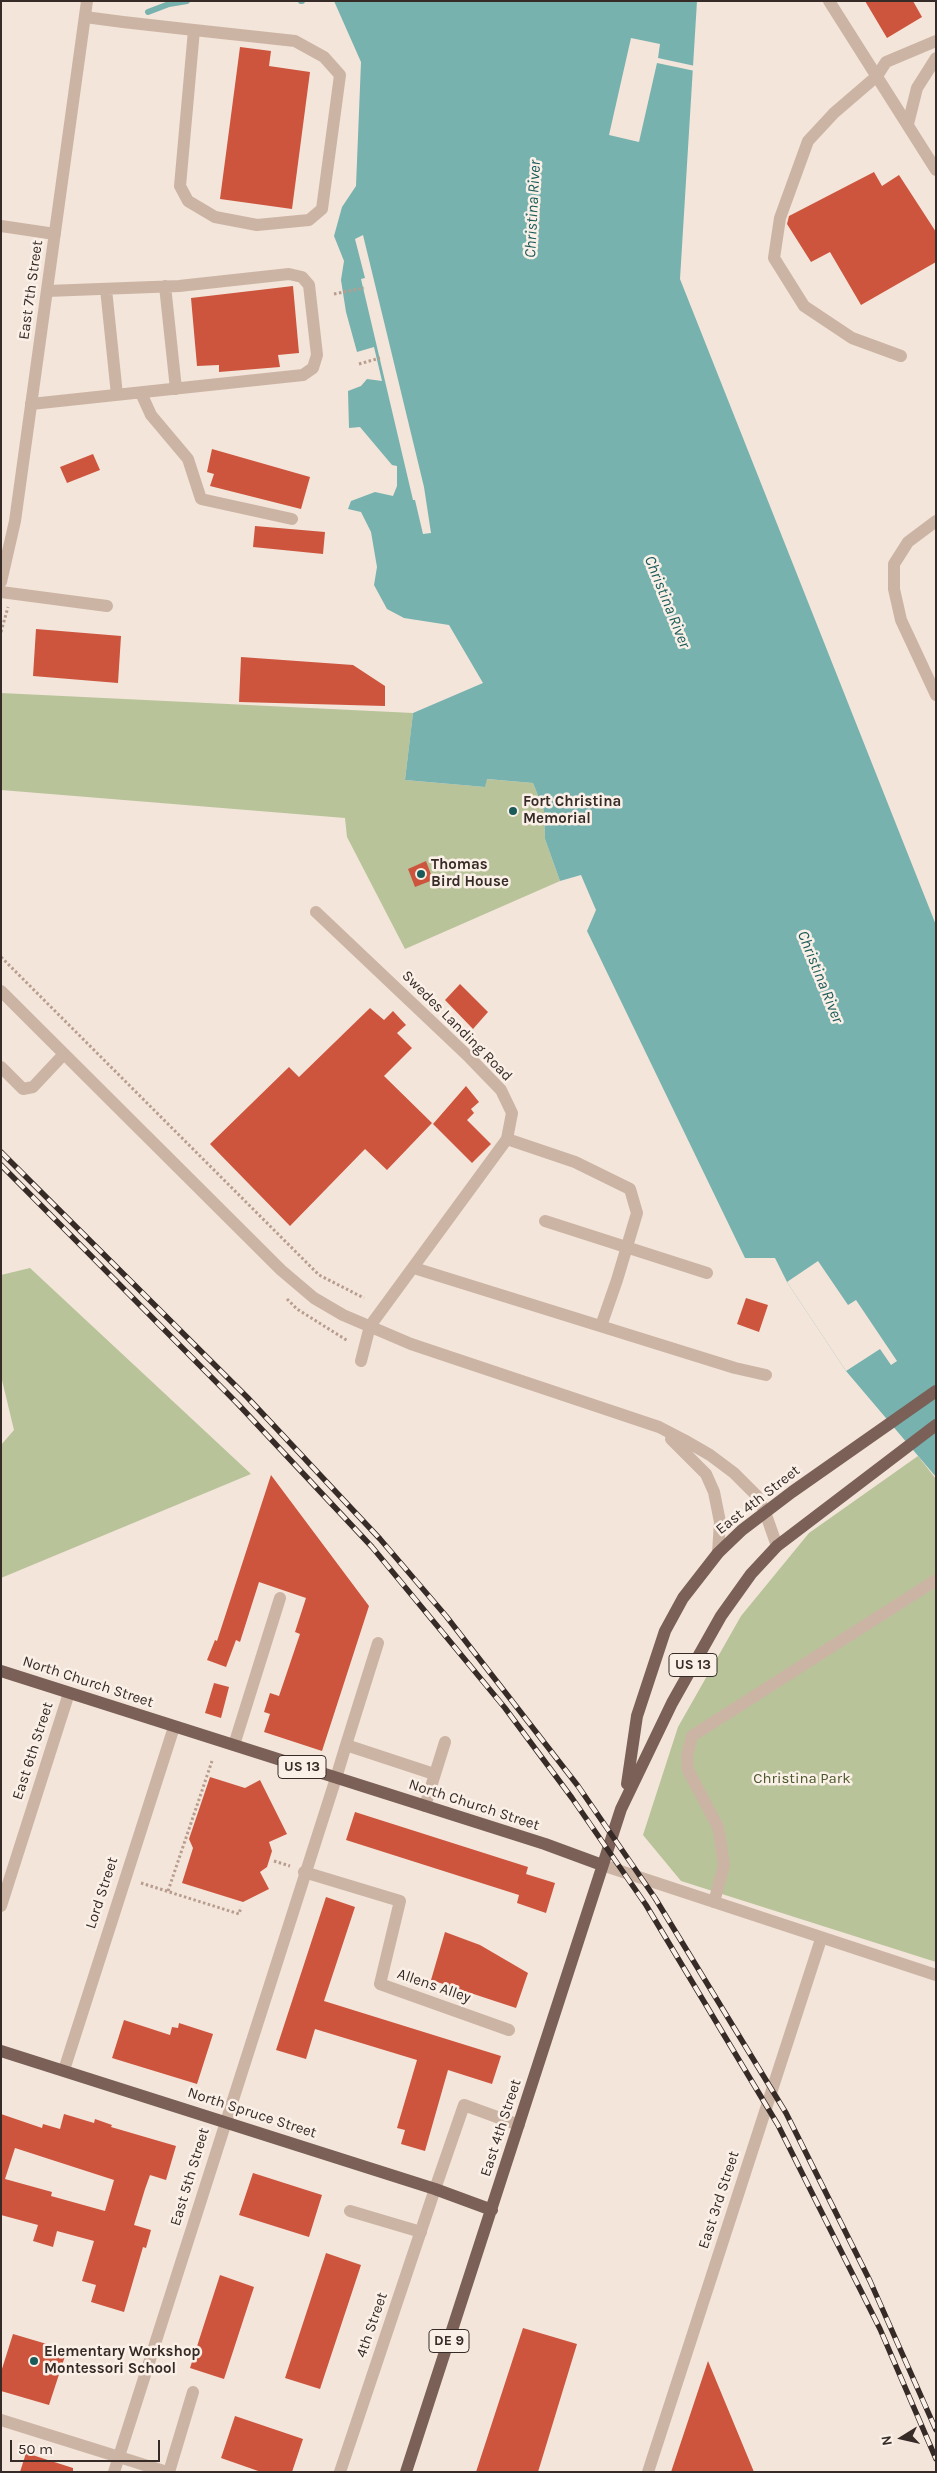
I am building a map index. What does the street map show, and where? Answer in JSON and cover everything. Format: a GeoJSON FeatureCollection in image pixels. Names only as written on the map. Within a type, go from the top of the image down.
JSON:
{"type":"FeatureCollection","features":[{"type":"Feature","properties":{"kind":"main road","name":"East 4th Street"},"geometry":{"type":"LineString","coordinates":[[626,1794],[637,1716],[665,1631],[683,1598],[718,1553],[765,1512],[936,1391]]}},
{"type":"Feature","properties":{"kind":"main road","name":"East 4th Street"},"geometry":{"type":"LineString","coordinates":[[406,2472],[626,1794],[672,1703],[720,1616],[751,1574],[777,1546],[936,1425]]}},
{"type":"Feature","properties":{"kind":"main road","name":"North Church Street"},"geometry":{"type":"LineString","coordinates":[[1,1671],[425,1806],[602,1865]]}},
{"type":"Feature","properties":{"kind":"main road","name":"North Spruce Street"},"geometry":{"type":"LineString","coordinates":[[1,2051],[435,2189],[492,2210]]}},
{"type":"Feature","properties":{"kind":"street","name":"East 7th Street"},"geometry":{"type":"LineString","coordinates":[[1,582],[15,521],[87,1]]}},
{"type":"Feature","properties":{"kind":"street"},"geometry":{"type":"LineString","coordinates":[[830,1],[936,170]]}},
{"type":"Feature","properties":{"kind":"street"},"geometry":{"type":"LineString","coordinates":[[85,18],[194,30],[294,42],[324,58],[340,75],[322,208],[309,220],[257,225],[215,217],[188,201],[180,186],[194,30]]}},
{"type":"Feature","properties":{"kind":"street"},"geometry":{"type":"LineString","coordinates":[[901,356],[852,338],[804,306],[774,258],[780,218],[808,141],[834,113],[877,76],[886,62],[936,41]]}},
{"type":"Feature","properties":{"kind":"street"},"geometry":{"type":"LineString","coordinates":[[908,124],[917,88],[936,58]]}},
{"type":"Feature","properties":{"kind":"street"},"geometry":{"type":"LineString","coordinates":[[1,226],[55,234]]}},
{"type":"Feature","properties":{"kind":"street"},"geometry":{"type":"LineString","coordinates":[[31,404],[303,375],[313,368],[317,355],[309,285],[302,277],[289,274],[165,286],[47,292]]}},
{"type":"Feature","properties":{"kind":"street"},"geometry":{"type":"LineString","coordinates":[[165,286],[176,389]]}},
{"type":"Feature","properties":{"kind":"street"},"geometry":{"type":"LineString","coordinates":[[106,289],[117,395]]}},
{"type":"Feature","properties":{"kind":"street"},"geometry":{"type":"LineString","coordinates":[[141,392],[151,415],[188,459],[201,499],[292,519]]}},
{"type":"Feature","properties":{"kind":"street"},"geometry":{"type":"LineString","coordinates":[[936,521],[908,542],[894,564],[894,589],[901,620],[936,695]]}},
{"type":"Feature","properties":{"kind":"street"},"geometry":{"type":"LineString","coordinates":[[1,592],[107,606]]}},
{"type":"Feature","properties":{"kind":"street","name":"Swedes Landing Road"},"geometry":{"type":"LineString","coordinates":[[316,912],[501,1090],[512,1114],[507,1139],[370,1326],[361,1361]]}},
{"type":"Feature","properties":{"kind":"street"},"geometry":{"type":"LineString","coordinates":[[1,991],[282,1270],[314,1298],[343,1315],[411,1344],[659,1427],[710,1455],[734,1473],[757,1496],[777,1546]]}},
{"type":"Feature","properties":{"kind":"street"},"geometry":{"type":"LineString","coordinates":[[1,1067],[23,1088],[32,1087],[64,1054]]}},
{"type":"Feature","properties":{"kind":"street"},"geometry":{"type":"LineString","coordinates":[[507,1139],[575,1162],[630,1189],[637,1213],[601,1326]]}},
{"type":"Feature","properties":{"kind":"street"},"geometry":{"type":"LineString","coordinates":[[545,1220],[707,1273]]}},
{"type":"Feature","properties":{"kind":"street"},"geometry":{"type":"LineString","coordinates":[[414,1268],[735,1368],[766,1375]]}},
{"type":"Feature","properties":{"kind":"street"},"geometry":{"type":"LineString","coordinates":[[659,1427],[692,1457],[706,1474],[718,1505],[721,1536],[718,1553]]}},
{"type":"Feature","properties":{"kind":"street"},"geometry":{"type":"LineString","coordinates":[[714,1902],[724,1865],[718,1827],[688,1770],[687,1756],[692,1736],[936,1580]]}},
{"type":"Feature","properties":{"kind":"street"},"geometry":{"type":"LineString","coordinates":[[234,1745],[280,1598]]}},
{"type":"Feature","properties":{"kind":"street","name":"East 5th Street"},"geometry":{"type":"LineString","coordinates":[[114,2472],[224,2122],[298,1870],[336,1778],[378,1643]]}},
{"type":"Feature","properties":{"kind":"street","name":"East 6th Street"},"geometry":{"type":"LineString","coordinates":[[1,1906],[69,1693]]}},
{"type":"Feature","properties":{"kind":"street","name":"Lord Street"},"geometry":{"type":"LineString","coordinates":[[64,2070],[174,1727]]}},
{"type":"Feature","properties":{"kind":"street"},"geometry":{"type":"LineString","coordinates":[[425,1806],[445,1742]]}},
{"type":"Feature","properties":{"kind":"street"},"geometry":{"type":"LineString","coordinates":[[346,1745],[434,1774]]}},
{"type":"Feature","properties":{"kind":"street","name":"North Church Street"},"geometry":{"type":"LineString","coordinates":[[602,1865],[936,1974]]}},
{"type":"Feature","properties":{"kind":"street","name":"Allens Alley"},"geometry":{"type":"LineString","coordinates":[[298,1870],[400,1901],[380,1984],[509,2030]]}},
{"type":"Feature","properties":{"kind":"street","name":"East 3rd Street"},"geometry":{"type":"LineString","coordinates":[[648,2472],[821,1938]]}},
{"type":"Feature","properties":{"kind":"street","name":"4th Street"},"geometry":{"type":"LineString","coordinates":[[340,2472],[464,2106],[519,2125]]}},
{"type":"Feature","properties":{"kind":"street"},"geometry":{"type":"LineString","coordinates":[[350,2211],[421,2232]]}},
{"type":"Feature","properties":{"kind":"street"},"geometry":{"type":"LineString","coordinates":[[1,2420],[168,2472],[193,2392]]}},
{"type":"Feature","properties":{"kind":"path"},"geometry":{"type":"LineString","coordinates":[[334,294],[364,288]]}},
{"type":"Feature","properties":{"kind":"path"},"geometry":{"type":"LineString","coordinates":[[360,364],[380,358]]}},
{"type":"Feature","properties":{"kind":"path"},"geometry":{"type":"LineString","coordinates":[[1,957],[319,1275],[364,1298]]}},
{"type":"Feature","properties":{"kind":"path"},"geometry":{"type":"LineString","coordinates":[[168,1891],[212,1761]]}},
{"type":"Feature","properties":{"kind":"path"},"geometry":{"type":"LineString","coordinates":[[274,1861],[298,1870]]}},
{"type":"Feature","properties":{"kind":"path"},"geometry":{"type":"LineString","coordinates":[[135,1881],[239,1914],[241,1907]]}},
{"type":"Feature","properties":{"kind":"green space"},"geometry":{"type":"Polygon","coordinates":[[[1,693],[413,713],[405,780],[485,787],[486,779],[533,783],[544,811],[545,839],[560,881],[405,949],[347,837],[345,818],[1,790],[1,693]]]}},
{"type":"Feature","properties":{"kind":"green space"},"geometry":{"type":"Polygon","coordinates":[[[30,1268],[251,1474],[1,1578],[1,1445],[14,1430],[1,1376],[1,1275],[30,1268]]]}},
{"type":"Feature","properties":{"kind":"green space","name":"Christina Park"},"geometry":{"type":"Polygon","coordinates":[[[918,1456],[936,1479],[936,1962],[681,1881],[643,1835],[678,1727],[741,1616],[809,1533],[918,1456]]]}},
{"type":"Feature","properties":{"kind":"water","name":"Christina River"},"geometry":{"type":"Polygon","coordinates":[[[334,1],[697,1],[680,279],[936,925],[936,1477],[846,1371],[787,1282],[775,1258],[745,1258],[587,931],[596,910],[581,875],[560,881],[545,839],[544,811],[533,783],[487,779],[485,787],[405,780],[413,713],[483,683],[449,625],[404,618],[387,609],[374,585],[377,567],[371,532],[361,512],[348,509],[351,501],[375,492],[393,496],[397,486],[397,466],[392,465],[360,427],[349,428],[348,391],[361,386],[367,379],[382,381],[374,347],[357,352],[346,312],[341,280],[344,261],[334,236],[342,207],[356,186],[361,62],[334,1]]]}},
{"type":"Feature","properties":{"kind":"pier"},"geometry":{"type":"Polygon","coordinates":[[[631,38],[660,44],[658,58],[695,66],[695,71],[657,63],[639,142],[609,135],[631,38]]]}},
{"type":"Feature","properties":{"kind":"pier"},"geometry":{"type":"Polygon","coordinates":[[[363,235],[424,487],[431,533],[423,534],[415,500],[413,500],[361,279],[365,278],[355,239],[363,235]]]}},
{"type":"Feature","properties":{"kind":"pier"},"geometry":{"type":"Polygon","coordinates":[[[818,1261],[848,1305],[856,1300],[897,1361],[891,1365],[880,1349],[846,1371],[787,1282],[818,1261]]]}},
{"type":"Feature","properties":{"kind":"building"},"geometry":{"type":"Polygon","coordinates":[[[865,1],[913,1],[922,17],[887,38],[865,1]]]}},
{"type":"Feature","properties":{"kind":"building"},"geometry":{"type":"Polygon","coordinates":[[[240,47],[271,51],[269,66],[310,72],[292,209],[220,199],[240,47]]]}},
{"type":"Feature","properties":{"kind":"building"},"geometry":{"type":"Polygon","coordinates":[[[874,172],[882,186],[899,175],[936,232],[936,262],[861,305],[830,252],[811,262],[787,224],[789,216],[874,172]]]}},
{"type":"Feature","properties":{"kind":"building"},"geometry":{"type":"Polygon","coordinates":[[[293,286],[299,353],[278,355],[280,367],[219,372],[219,365],[197,366],[191,298],[293,286]]]}},
{"type":"Feature","properties":{"kind":"building"},"geometry":{"type":"Polygon","coordinates":[[[212,449],[310,477],[301,509],[210,486],[214,474],[207,472],[212,449]]]}},
{"type":"Feature","properties":{"kind":"building"},"geometry":{"type":"Polygon","coordinates":[[[93,454],[100,470],[67,483],[60,467],[93,454]]]}},
{"type":"Feature","properties":{"kind":"building"},"geometry":{"type":"Polygon","coordinates":[[[255,526],[325,532],[323,554],[253,547],[255,526]]]}},
{"type":"Feature","properties":{"kind":"building"},"geometry":{"type":"Polygon","coordinates":[[[36,629],[121,636],[118,683],[33,676],[36,629]]]}},
{"type":"Feature","properties":{"kind":"building"},"geometry":{"type":"Polygon","coordinates":[[[241,657],[353,665],[385,686],[385,706],[239,702],[241,657]]]}},
{"type":"Feature","properties":{"kind":"building","name":"Thomas Bird House"},"geometry":{"type":"Polygon","coordinates":[[[426,861],[433,880],[415,887],[408,869],[426,861]]]}},
{"type":"Feature","properties":{"kind":"building"},"geometry":{"type":"Polygon","coordinates":[[[460,984],[488,1012],[473,1029],[445,1000],[460,984]]]}},
{"type":"Feature","properties":{"kind":"building"},"geometry":{"type":"Polygon","coordinates":[[[370,1008],[384,1020],[393,1011],[406,1025],[397,1033],[412,1048],[384,1076],[432,1123],[387,1170],[365,1149],[290,1226],[210,1144],[289,1067],[299,1077],[370,1008]]]}},
{"type":"Feature","properties":{"kind":"building"},"geometry":{"type":"Polygon","coordinates":[[[466,1086],[479,1102],[471,1109],[474,1113],[467,1120],[491,1144],[472,1163],[433,1124],[466,1086]]]}},
{"type":"Feature","properties":{"kind":"building"},"geometry":{"type":"Polygon","coordinates":[[[746,1298],[768,1305],[759,1332],[737,1324],[746,1298]]]}},
{"type":"Feature","properties":{"kind":"building"},"geometry":{"type":"Polygon","coordinates":[[[271,1475],[369,1606],[322,1751],[264,1732],[270,1714],[264,1712],[270,1693],[279,1696],[300,1634],[295,1632],[306,1598],[259,1582],[240,1642],[236,1640],[226,1667],[207,1660],[215,1640],[217,1641],[271,1475]]]}},
{"type":"Feature","properties":{"kind":"building"},"geometry":{"type":"Polygon","coordinates":[[[214,1683],[229,1687],[221,1718],[205,1713],[214,1683]]]}},
{"type":"Feature","properties":{"kind":"building"},"geometry":{"type":"Polygon","coordinates":[[[210,1777],[245,1788],[260,1780],[287,1834],[269,1842],[272,1851],[267,1867],[260,1872],[269,1889],[243,1902],[182,1883],[193,1848],[189,1839],[210,1777]]]}},
{"type":"Feature","properties":{"kind":"building"},"geometry":{"type":"Polygon","coordinates":[[[355,1812],[528,1867],[526,1874],[555,1883],[546,1913],[517,1903],[519,1895],[346,1840],[355,1812]]]}},
{"type":"Feature","properties":{"kind":"building"},"geometry":{"type":"Polygon","coordinates":[[[326,1897],[355,1907],[324,2001],[501,2056],[492,2084],[448,2070],[425,2151],[401,2144],[405,2130],[397,2128],[417,2060],[315,2029],[306,2059],[276,2050],[326,1897]]]}},
{"type":"Feature","properties":{"kind":"building"},"geometry":{"type":"Polygon","coordinates":[[[445,1932],[480,1945],[528,1973],[516,2008],[431,1980],[445,1932]]]}},
{"type":"Feature","properties":{"kind":"building"},"geometry":{"type":"Polygon","coordinates":[[[124,2020],[170,2035],[172,2027],[178,2028],[179,2023],[213,2034],[197,2084],[112,2058],[124,2020]]]}},
{"type":"Feature","properties":{"kind":"building"},"geometry":{"type":"Polygon","coordinates":[[[1,2114],[42,2128],[43,2124],[60,2129],[64,2114],[94,2123],[95,2119],[112,2125],[111,2127],[176,2146],[166,2180],[150,2175],[145,2189],[134,2225],[151,2230],[146,2248],[143,2247],[124,2312],[91,2302],[96,2285],[82,2281],[94,2241],[57,2231],[53,2247],[33,2241],[38,2225],[1,2215],[1,2114]],[[15,2148],[5,2179],[52,2192],[51,2196],[105,2211],[114,2180],[15,2148]]]}},
{"type":"Feature","properties":{"kind":"building"},"geometry":{"type":"Polygon","coordinates":[[[253,2173],[322,2195],[309,2237],[239,2215],[253,2173]]]}},
{"type":"Feature","properties":{"kind":"building"},"geometry":{"type":"Polygon","coordinates":[[[326,2253],[361,2265],[320,2389],[285,2378],[326,2253]]]}},
{"type":"Feature","properties":{"kind":"building"},"geometry":{"type":"Polygon","coordinates":[[[220,2275],[254,2287],[224,2379],[190,2368],[220,2275]]]}},
{"type":"Feature","properties":{"kind":"building"},"geometry":{"type":"Polygon","coordinates":[[[523,2328],[577,2344],[538,2472],[476,2472],[523,2328]]]}},
{"type":"Feature","properties":{"kind":"building","name":"Elementary Workshop Montessori School"},"geometry":{"type":"Polygon","coordinates":[[[13,2334],[67,2350],[49,2405],[1,2391],[1,2372],[13,2334]]]}},
{"type":"Feature","properties":{"kind":"building"},"geometry":{"type":"Polygon","coordinates":[[[708,2361],[754,2472],[671,2472],[708,2361]]]}},
{"type":"Feature","properties":{"kind":"building"},"geometry":{"type":"Polygon","coordinates":[[[235,2416],[303,2439],[292,2472],[261,2472],[221,2458],[235,2416]]]}},
{"type":"Feature","properties":{"kind":"building"},"geometry":{"type":"Polygon","coordinates":[[[26,2453],[73,2468],[73,2472],[20,2472],[26,2453]]]}},
{"type":"Feature","properties":{"kind":"waterway"},"geometry":{"type":"LineString","coordinates":[[148,12],[169,4],[187,1]]}},
{"type":"Feature","properties":{"kind":"railway"},"geometry":{"type":"LineString","coordinates":[[1,1152],[247,1397],[380,1539],[446,1616],[578,1786],[655,1898],[786,2113],[870,2281],[936,2430]]}},
{"type":"Feature","properties":{"kind":"railway"},"geometry":{"type":"LineString","coordinates":[[1,1165],[237,1403],[372,1547],[505,1708],[572,1798],[646,1905],[778,2125],[880,2329],[936,2459]]}},
{"type":"Feature","properties":{"kind":"place","name":"Fort Christina Memorial"},"geometry":{"type":"Point","coordinates":[513,811]}},
{"type":"Feature","properties":{"kind":"place","name":"Thomas Bird House"},"geometry":{"type":"Point","coordinates":[421,874]}},
{"type":"Feature","properties":{"kind":"place","name":"Elementary Workshop Montessori School"},"geometry":{"type":"Point","coordinates":[34,2361]}}]}
